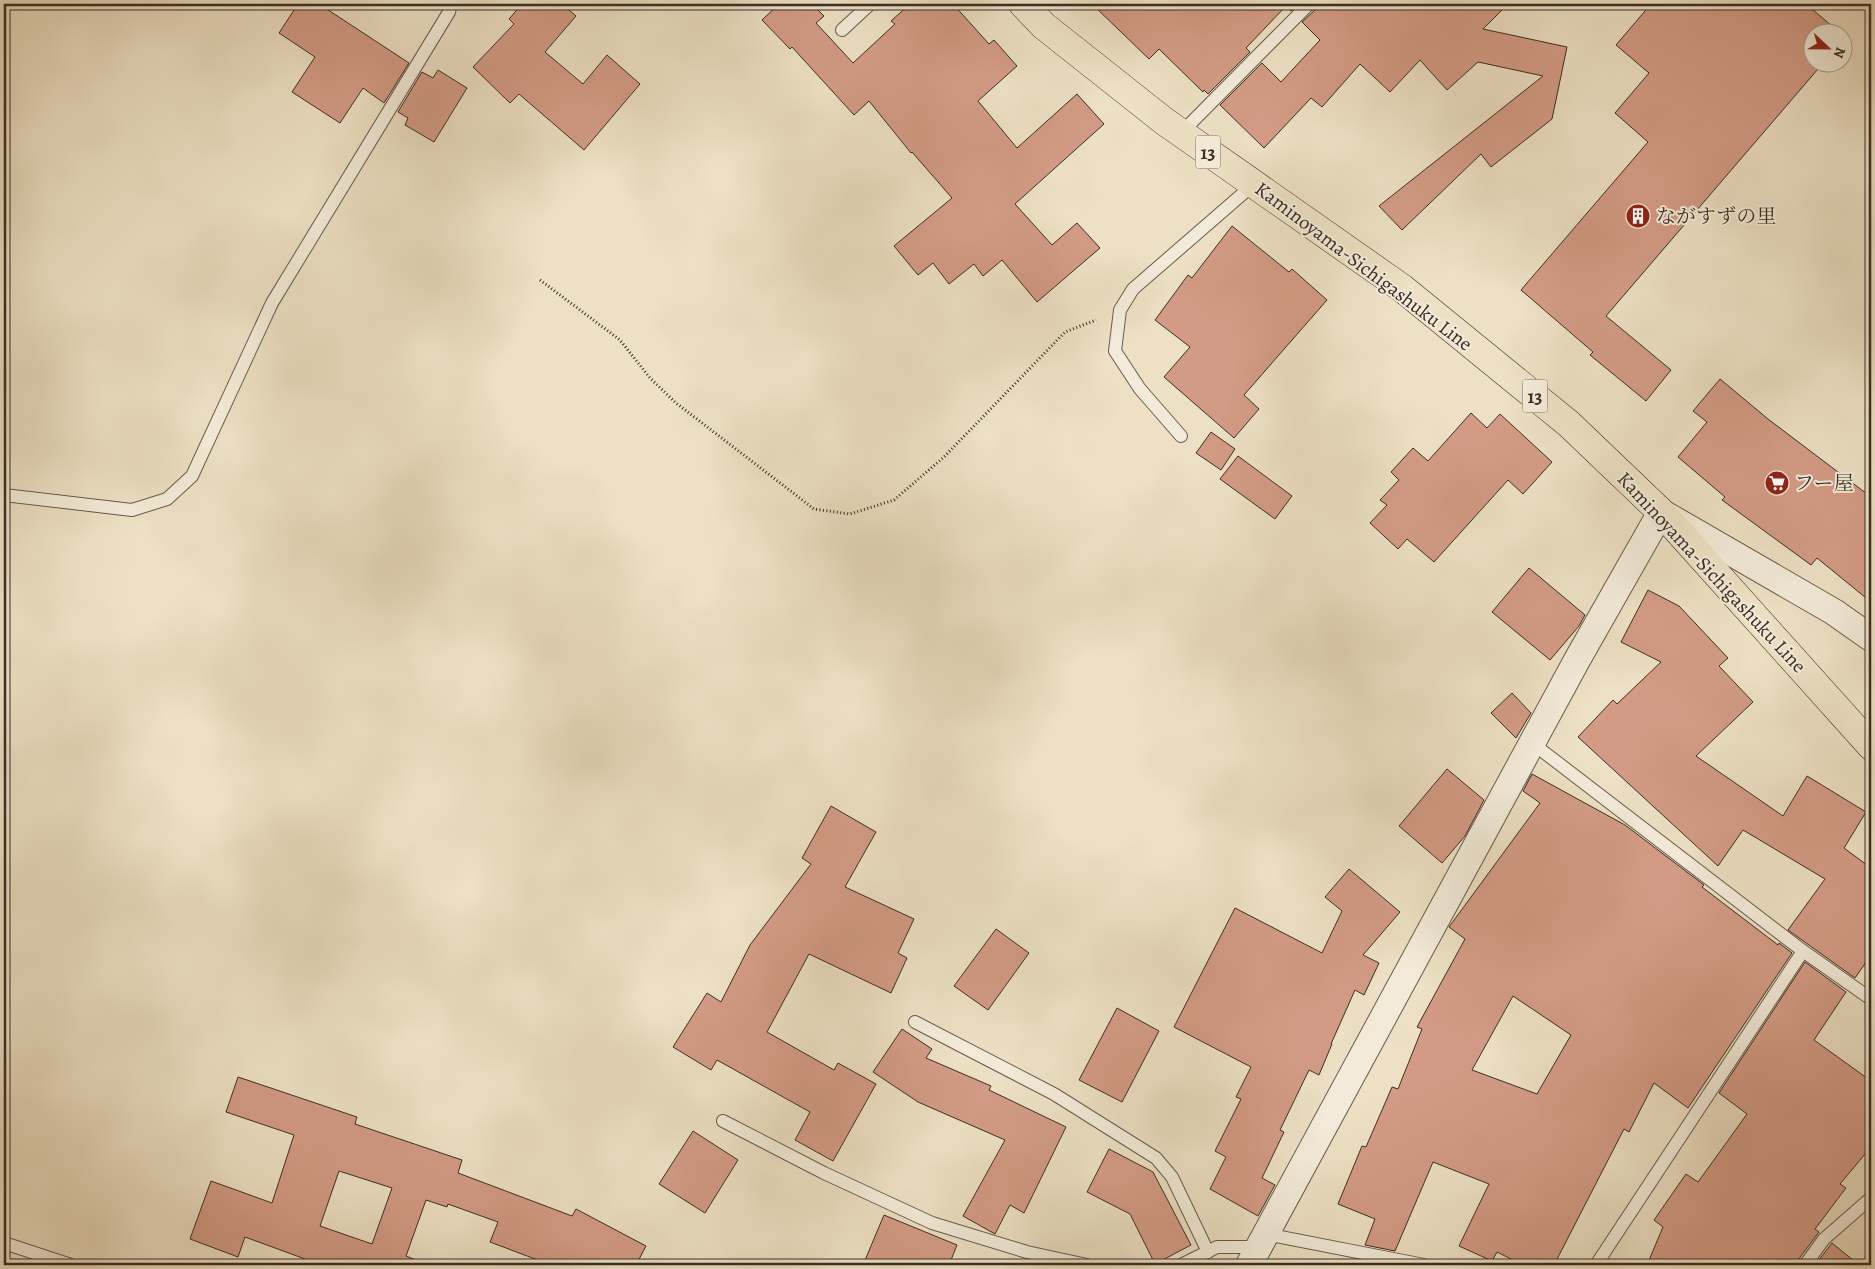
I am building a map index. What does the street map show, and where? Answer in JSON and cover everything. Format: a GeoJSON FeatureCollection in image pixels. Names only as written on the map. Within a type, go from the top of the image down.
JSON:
{"type":"FeatureCollection","features":[{"type":"Feature","properties":{"kind":"main road","name":"Kaminoyama-Sichigashuku Line"},"geometry":{"type":"LineString","coordinates":[[1023,4],[1044,26],[1181,133],[1410,294],[1569,424],[1662,512],[1871,746]]}},
{"type":"Feature","properties":{"kind":"street"},"geometry":{"type":"LineString","coordinates":[[1258,1249],[1532,743],[1662,512],[1834,612],[1871,638]]}},
{"type":"Feature","properties":{"kind":"lane"},"geometry":{"type":"LineString","coordinates":[[4,495],[132,510],[167,499],[192,476],[272,303],[449,12],[451,4]]}},
{"type":"Feature","properties":{"kind":"lane"},"geometry":{"type":"LineString","coordinates":[[842,30],[870,4]]}},
{"type":"Feature","properties":{"kind":"lane"},"geometry":{"type":"LineString","coordinates":[[1181,133],[1309,4]]}},
{"type":"Feature","properties":{"kind":"lane"},"geometry":{"type":"LineString","coordinates":[[1181,436],[1140,389],[1114,352],[1120,310],[1133,289],[1254,184]]}},
{"type":"Feature","properties":{"kind":"lane"},"geometry":{"type":"LineString","coordinates":[[1532,743],[1803,951],[1871,999]]}},
{"type":"Feature","properties":{"kind":"lane"},"geometry":{"type":"LineString","coordinates":[[1596,1265],[1803,951]]}},
{"type":"Feature","properties":{"kind":"lane"},"geometry":{"type":"LineString","coordinates":[[915,1022],[1054,1094],[1156,1158],[1172,1177],[1208,1252]]}},
{"type":"Feature","properties":{"kind":"lane"},"geometry":{"type":"LineString","coordinates":[[723,1121],[824,1173],[932,1223],[1027,1252],[1087,1265]]}},
{"type":"Feature","properties":{"kind":"lane"},"geometry":{"type":"LineString","coordinates":[[1805,1265],[1824,1239],[1871,1198]]}},
{"type":"Feature","properties":{"kind":"lane"},"geometry":{"type":"LineString","coordinates":[[4,1243],[71,1265]]}},
{"type":"Feature","properties":{"kind":"lane"},"geometry":{"type":"LineString","coordinates":[[1181,1265],[1217,1247],[1258,1249],[1424,1265]]}},
{"type":"Feature","properties":{"kind":"path"},"geometry":{"type":"LineString","coordinates":[[540,280],[620,340],[650,378],[676,403],[814,509],[850,514],[894,500],[944,457],[1065,332],[1120,310]]}},
{"type":"Feature","properties":{"kind":"building"},"geometry":{"type":"Polygon","coordinates":[[[298,4],[319,4],[409,63],[384,103],[363,88],[340,123],[292,92],[315,57],[279,33],[298,4]]]}},
{"type":"Feature","properties":{"kind":"building"},"geometry":{"type":"Polygon","coordinates":[[[522,4],[562,4],[576,16],[545,52],[583,84],[607,55],[640,84],[584,150],[519,94],[510,103],[473,67],[514,24],[509,19],[522,4]]]}},
{"type":"Feature","properties":{"kind":"building"},"geometry":{"type":"Polygon","coordinates":[[[779,4],[812,4],[824,16],[816,23],[853,63],[895,24],[891,21],[910,4],[953,4],[989,44],[994,40],[1017,66],[978,101],[1017,148],[1077,94],[1104,124],[1015,204],[1052,245],[1077,223],[1100,248],[1037,302],[1002,260],[983,276],[974,264],[949,284],[933,263],[918,275],[894,246],[952,198],[911,153],[869,101],[854,115],[792,47],[790,49],[762,20],[779,4]]]}},
{"type":"Feature","properties":{"kind":"building"},"geometry":{"type":"Polygon","coordinates":[[[1092,4],[1298,4],[1291,11],[1286,6],[1246,48],[1250,52],[1208,94],[1204,90],[1203,92],[1159,49],[1149,59],[1092,4]]]}},
{"type":"Feature","properties":{"kind":"building"},"geometry":{"type":"Polygon","coordinates":[[[1317,4],[1508,4],[1483,29],[1567,47],[1552,119],[1491,167],[1481,154],[1402,230],[1379,206],[1543,76],[1478,62],[1447,90],[1420,60],[1390,92],[1360,64],[1322,107],[1311,98],[1264,148],[1220,105],[1262,63],[1281,82],[1320,40],[1302,22],[1315,10],[1317,4]]]}},
{"type":"Feature","properties":{"kind":"building","name":"ながすずの里"},"geometry":{"type":"Polygon","coordinates":[[[1651,4],[1806,4],[1827,22],[1802,22],[1802,72],[1815,72],[1606,316],[1671,370],[1646,401],[1590,355],[1593,352],[1521,290],[1648,142],[1615,113],[1649,73],[1616,45],[1651,4]]]}},
{"type":"Feature","properties":{"kind":"building"},"geometry":{"type":"Polygon","coordinates":[[[438,70],[467,88],[434,142],[405,125],[408,118],[398,112],[422,72],[433,78],[438,70]]]}},
{"type":"Feature","properties":{"kind":"building"},"geometry":{"type":"Polygon","coordinates":[[[1232,226],[1289,272],[1292,269],[1327,300],[1244,395],[1259,409],[1234,438],[1164,377],[1190,347],[1155,320],[1188,275],[1192,278],[1232,226]]]}},
{"type":"Feature","properties":{"kind":"building"},"geometry":{"type":"Polygon","coordinates":[[[1720,379],[1768,419],[1871,497],[1871,602],[1817,558],[1811,565],[1722,500],[1725,497],[1678,457],[1707,422],[1693,411],[1720,379]]]}},
{"type":"Feature","properties":{"kind":"building"},"geometry":{"type":"Polygon","coordinates":[[[1471,413],[1487,428],[1500,414],[1552,462],[1523,494],[1508,480],[1434,562],[1407,539],[1398,549],[1370,523],[1387,505],[1380,500],[1399,480],[1391,472],[1413,448],[1428,461],[1471,413]]]}},
{"type":"Feature","properties":{"kind":"building"},"geometry":{"type":"Polygon","coordinates":[[[1211,432],[1235,449],[1221,470],[1196,453],[1211,432]]]}},
{"type":"Feature","properties":{"kind":"building"},"geometry":{"type":"Polygon","coordinates":[[[1238,456],[1292,496],[1275,519],[1220,479],[1238,456]]]}},
{"type":"Feature","properties":{"kind":"building"},"geometry":{"type":"Polygon","coordinates":[[[1529,568],[1585,615],[1579,626],[1550,660],[1492,612],[1529,568]]]}},
{"type":"Feature","properties":{"kind":"building"},"geometry":{"type":"Polygon","coordinates":[[[1648,590],[1679,606],[1728,658],[1719,666],[1753,702],[1696,756],[1783,816],[1807,776],[1866,812],[1844,848],[1871,868],[1871,955],[1855,978],[1788,930],[1825,879],[1743,830],[1718,866],[1578,737],[1613,700],[1617,704],[1661,662],[1621,642],[1648,590]]]}},
{"type":"Feature","properties":{"kind":"building"},"geometry":{"type":"Polygon","coordinates":[[[1512,693],[1531,713],[1516,738],[1491,713],[1512,693]]]}},
{"type":"Feature","properties":{"kind":"building"},"geometry":{"type":"Polygon","coordinates":[[[1447,769],[1484,800],[1465,836],[1442,863],[1399,826],[1447,769]]]}},
{"type":"Feature","properties":{"kind":"building"},"geometry":{"type":"Polygon","coordinates":[[[1532,774],[1625,825],[1704,885],[1702,887],[1778,945],[1779,943],[1792,953],[1688,1108],[1654,1083],[1629,1132],[1624,1129],[1554,1265],[1523,1265],[1497,1252],[1492,1261],[1459,1246],[1489,1184],[1433,1162],[1395,1251],[1365,1245],[1375,1219],[1338,1204],[1362,1146],[1366,1147],[1392,1087],[1398,1089],[1422,1029],[1417,1027],[1465,939],[1449,927],[1540,803],[1523,791],[1532,774]],[[1513,996],[1472,1070],[1537,1094],[1571,1035],[1513,996]]]}},
{"type":"Feature","properties":{"kind":"building"},"geometry":{"type":"Polygon","coordinates":[[[831,806],[876,832],[845,887],[914,919],[898,953],[907,958],[891,993],[809,954],[767,1032],[834,1070],[838,1063],[876,1084],[833,1161],[795,1140],[810,1112],[717,1060],[711,1070],[673,1047],[707,993],[721,1002],[750,945],[811,864],[802,858],[831,806]]]}},
{"type":"Feature","properties":{"kind":"building"},"geometry":{"type":"Polygon","coordinates":[[[1349,869],[1400,912],[1363,955],[1379,963],[1364,995],[1355,990],[1319,1075],[1309,1070],[1280,1130],[1284,1132],[1262,1178],[1275,1185],[1258,1216],[1210,1189],[1226,1157],[1215,1151],[1241,1099],[1236,1097],[1251,1067],[1174,1027],[1235,908],[1322,953],[1342,911],[1325,897],[1349,869]]]}},
{"type":"Feature","properties":{"kind":"building"},"geometry":{"type":"Polygon","coordinates":[[[996,929],[1029,953],[988,1010],[954,986],[996,929]]]}},
{"type":"Feature","properties":{"kind":"building"},"geometry":{"type":"Polygon","coordinates":[[[1805,962],[1846,992],[1814,1040],[1871,1081],[1871,1147],[1840,1184],[1846,1188],[1815,1229],[1819,1232],[1798,1260],[1797,1265],[1647,1265],[1663,1227],[1654,1220],[1686,1174],[1698,1182],[1747,1114],[1719,1093],[1805,962]]]}},
{"type":"Feature","properties":{"kind":"building"},"geometry":{"type":"Polygon","coordinates":[[[1117,1008],[1159,1031],[1122,1102],[1079,1080],[1117,1008]]]}},
{"type":"Feature","properties":{"kind":"building"},"geometry":{"type":"Polygon","coordinates":[[[902,1029],[932,1049],[926,1058],[991,1086],[989,1090],[1066,1127],[1024,1213],[1010,1205],[995,1234],[963,1216],[1005,1140],[918,1102],[873,1072],[902,1029]]]}},
{"type":"Feature","properties":{"kind":"building"},"geometry":{"type":"Polygon","coordinates":[[[238,1077],[357,1117],[355,1124],[462,1160],[458,1173],[572,1216],[576,1209],[646,1246],[636,1265],[551,1265],[490,1242],[498,1222],[448,1204],[447,1207],[426,1200],[406,1256],[421,1262],[420,1265],[303,1265],[305,1259],[245,1237],[238,1257],[190,1239],[211,1181],[272,1203],[294,1135],[226,1112],[238,1077]],[[339,1171],[320,1226],[372,1244],[392,1188],[339,1171]]]}},
{"type":"Feature","properties":{"kind":"building"},"geometry":{"type":"Polygon","coordinates":[[[693,1131],[738,1160],[705,1213],[659,1184],[693,1131]]]}},
{"type":"Feature","properties":{"kind":"building"},"geometry":{"type":"Polygon","coordinates":[[[1109,1149],[1153,1172],[1191,1245],[1155,1264],[1130,1214],[1087,1192],[1109,1149]]]}},
{"type":"Feature","properties":{"kind":"building"},"geometry":{"type":"Polygon","coordinates":[[[884,1215],[957,1245],[949,1265],[863,1265],[884,1215]]]}},
{"type":"Feature","properties":{"kind":"building"},"geometry":{"type":"Polygon","coordinates":[[[1832,1243],[1859,1265],[1815,1265],[1832,1243]]]}},
{"type":"Feature","properties":{"kind":"place","name":"ながすずの里"},"geometry":{"type":"Point","coordinates":[1638,216]}},
{"type":"Feature","properties":{"kind":"place","name":"フー屋"},"geometry":{"type":"Point","coordinates":[1777,483]}}]}
